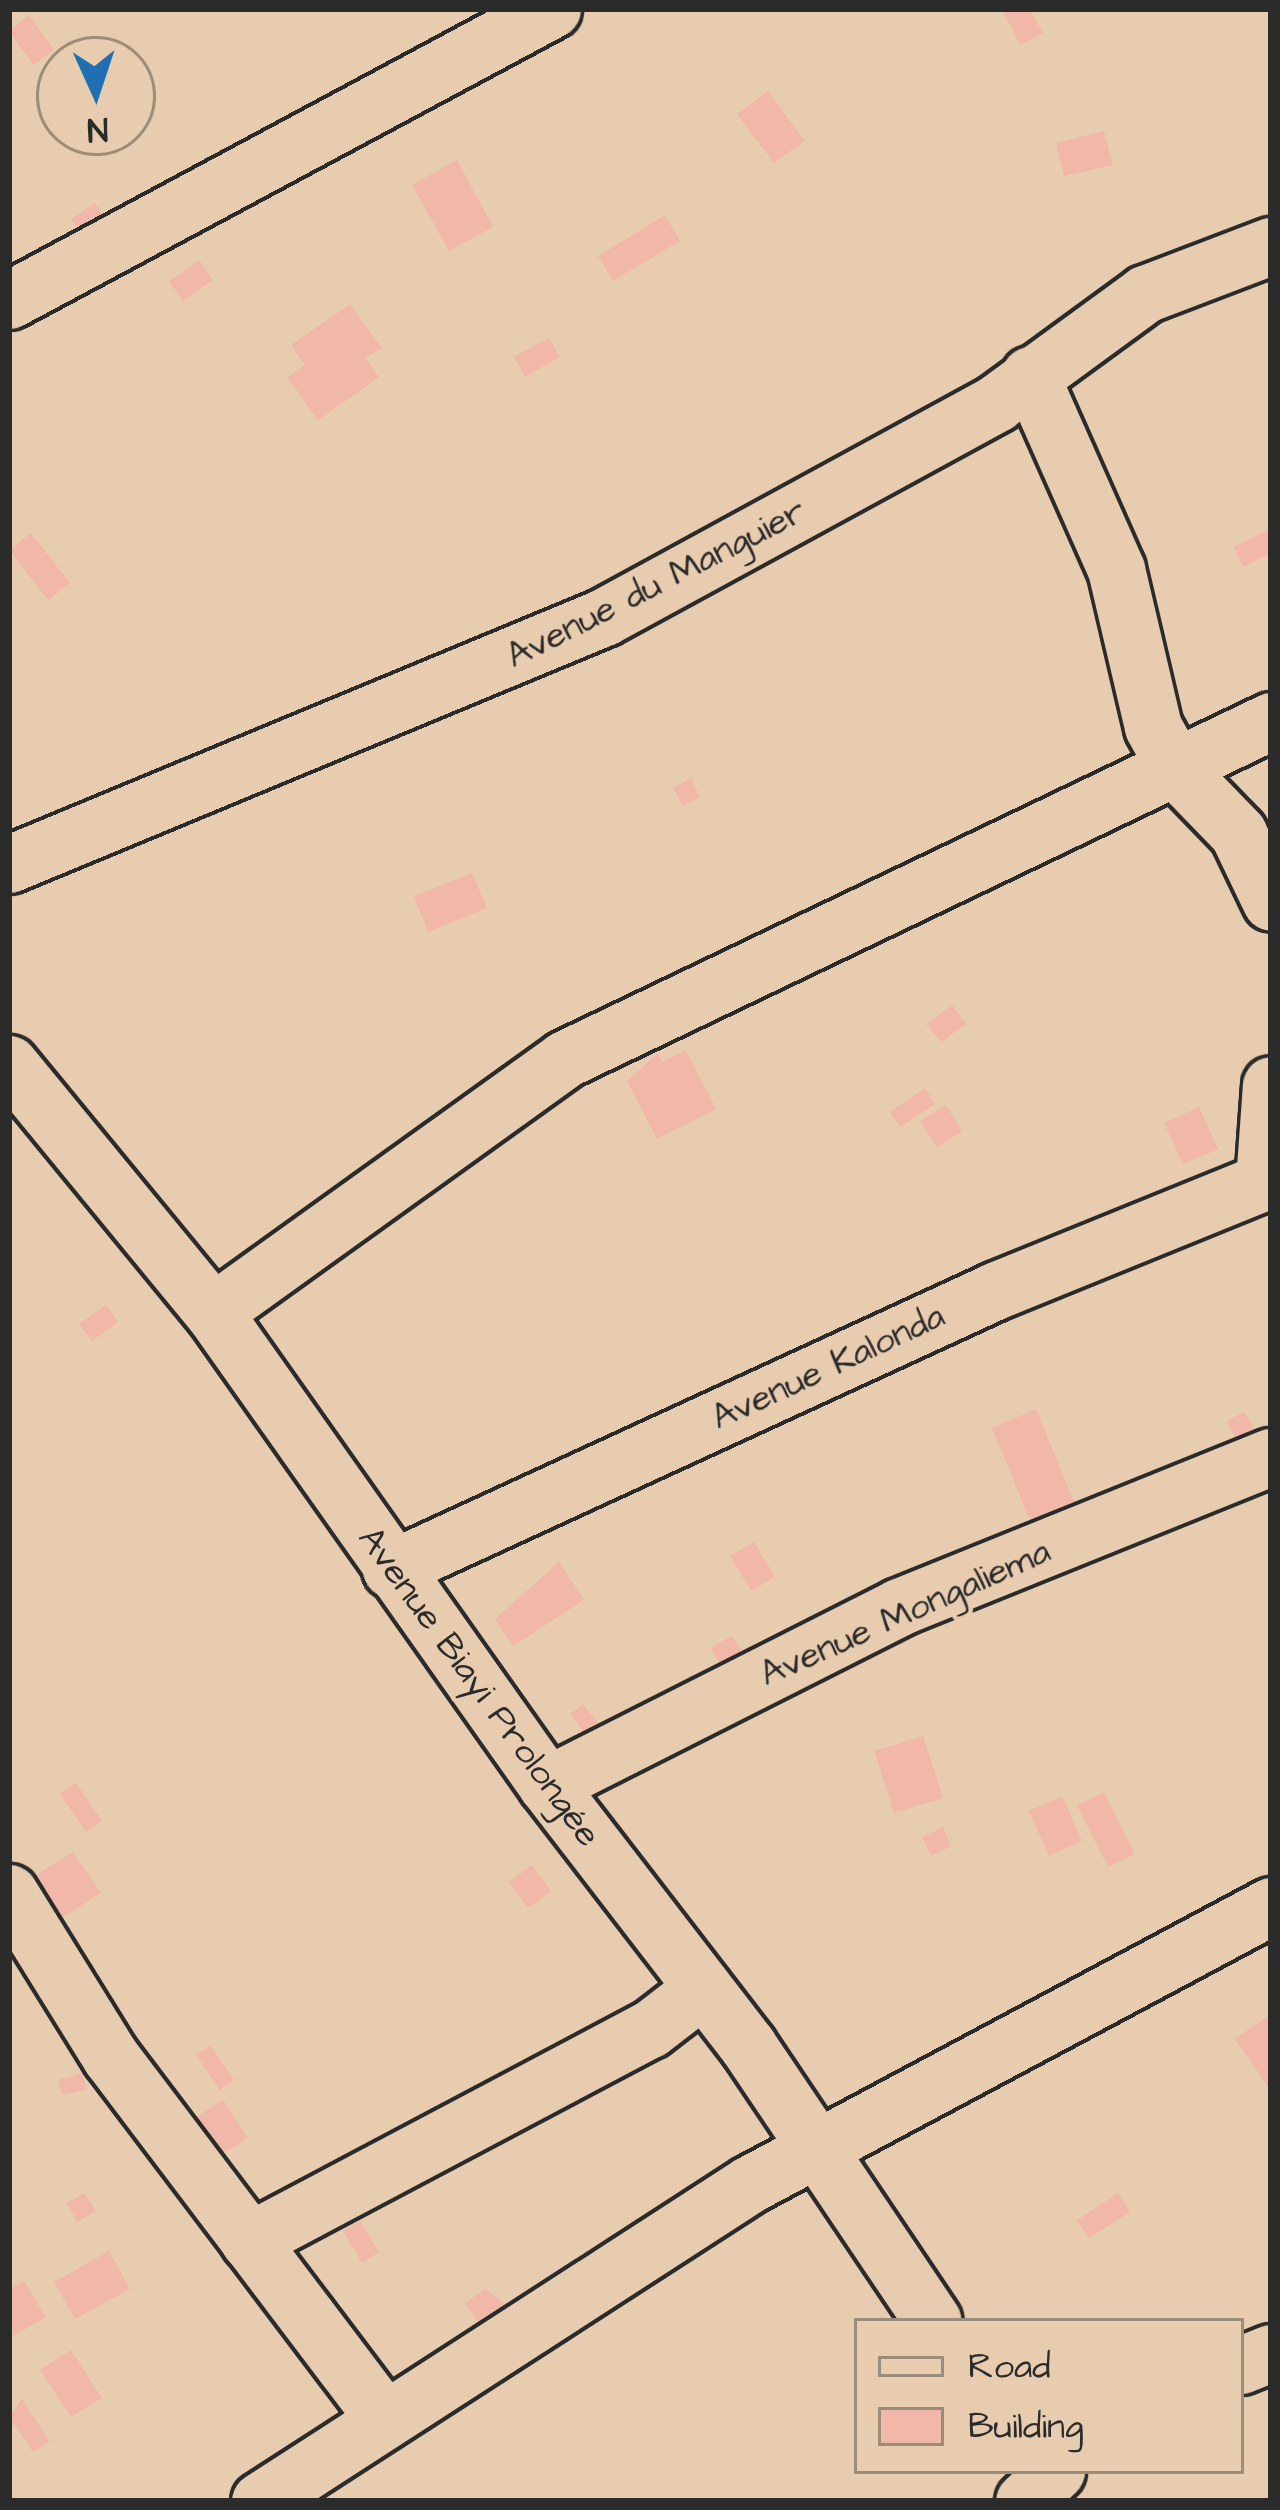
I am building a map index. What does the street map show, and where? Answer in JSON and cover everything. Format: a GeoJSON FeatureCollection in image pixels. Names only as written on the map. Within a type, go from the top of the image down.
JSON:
{"type":"FeatureCollection","features":[{"type":"Feature","properties":{"kind":"street"},"geometry":{"type":"LineString","coordinates":[[9,300],[552,9]]}},
{"type":"Feature","properties":{"kind":"street","name":"Avenue du Manguier"},"geometry":{"type":"LineString","coordinates":[[9,864],[604,617],[1030,375],[1145,294],[1271,246]]}},
{"type":"Feature","properties":{"kind":"street"},"geometry":{"type":"LineString","coordinates":[[1030,375],[1116,569],[1153,727],[1177,770],[1238,832],[1271,902]]}},
{"type":"Feature","properties":{"kind":"street"},"geometry":{"type":"LineString","coordinates":[[213,1312],[565,1059],[1177,770],[1271,721]]}},
{"type":"Feature","properties":{"kind":"street","name":"Avenue Biayi Prolongée"},"geometry":{"type":"LineString","coordinates":[[10,1067],[213,1312],[547,1785],[703,1988],[931,2318]]}},
{"type":"Feature","properties":{"kind":"street"},"geometry":{"type":"LineString","coordinates":[[1268,1181],[1271,1085]]}},
{"type":"Feature","properties":{"kind":"street","name":"Avenue Kalonda"},"geometry":{"type":"LineString","coordinates":[[391,1569],[997,1290],[1268,1181]]}},
{"type":"Feature","properties":{"kind":"street","name":"Avenue Mongaliema"},"geometry":{"type":"LineString","coordinates":[[547,1785],[899,1607],[1271,1456]]}},
{"type":"Feature","properties":{"kind":"street"},"geometry":{"type":"LineString","coordinates":[[9,1893],[110,2056],[381,2414]]}},
{"type":"Feature","properties":{"kind":"street"},"geometry":{"type":"LineString","coordinates":[[260,2501],[381,2414],[750,2184],[822,2155],[1271,1906]]}},
{"type":"Feature","properties":{"kind":"street"},"geometry":{"type":"LineString","coordinates":[[249,2241],[650,2029],[703,1988]]}},
{"type":"Feature","properties":{"kind":"building"},"geometry":{"type":"Polygon","coordinates":[[[1002,9],[1030,9],[1043,33],[1020,45],[1002,9]]]}},
{"type":"Feature","properties":{"kind":"building"},"geometry":{"type":"Polygon","coordinates":[[[29,15],[44,36],[36,36],[36,63],[33,65],[9,31],[29,15]]]}},
{"type":"Feature","properties":{"kind":"building"},"geometry":{"type":"Polygon","coordinates":[[[768,91],[805,141],[774,163],[737,114],[768,91]]]}},
{"type":"Feature","properties":{"kind":"building"},"geometry":{"type":"Polygon","coordinates":[[[1104,131],[1113,165],[1064,176],[1056,143],[1104,131]]]}},
{"type":"Feature","properties":{"kind":"building"},"geometry":{"type":"Polygon","coordinates":[[[457,160],[493,227],[449,251],[412,185],[457,160]]]}},
{"type":"Feature","properties":{"kind":"building"},"geometry":{"type":"Polygon","coordinates":[[[95,203],[107,222],[82,237],[71,219],[95,203]]]}},
{"type":"Feature","properties":{"kind":"building"},"geometry":{"type":"Polygon","coordinates":[[[665,215],[680,241],[613,281],[598,256],[665,215]]]}},
{"type":"Feature","properties":{"kind":"building"},"geometry":{"type":"Polygon","coordinates":[[[199,260],[213,280],[183,301],[169,281],[199,260]]]}},
{"type":"Feature","properties":{"kind":"building"},"geometry":{"type":"Polygon","coordinates":[[[350,304],[382,348],[365,358],[379,377],[318,420],[287,377],[305,365],[291,345],[350,304]]]}},
{"type":"Feature","properties":{"kind":"building"},"geometry":{"type":"Polygon","coordinates":[[[549,338],[560,357],[525,377],[514,357],[549,338]]]}},
{"type":"Feature","properties":{"kind":"building"},"geometry":{"type":"Polygon","coordinates":[[[1267,530],[1271,553],[1243,567],[1234,547],[1267,530]]]}},
{"type":"Feature","properties":{"kind":"building"},"geometry":{"type":"Polygon","coordinates":[[[31,533],[70,583],[48,600],[9,550],[31,533]]]}},
{"type":"Feature","properties":{"kind":"building"},"geometry":{"type":"Polygon","coordinates":[[[691,778],[700,797],[683,806],[673,788],[691,778]]]}},
{"type":"Feature","properties":{"kind":"building"},"geometry":{"type":"Polygon","coordinates":[[[472,873],[487,908],[428,932],[414,896],[472,873]]]}},
{"type":"Feature","properties":{"kind":"building"},"geometry":{"type":"Polygon","coordinates":[[[952,1005],[966,1024],[941,1042],[926,1024],[952,1005]]]}},
{"type":"Feature","properties":{"kind":"building"},"geometry":{"type":"Polygon","coordinates":[[[686,1050],[716,1109],[657,1139],[627,1081],[658,1053],[662,1062],[686,1050]]]}},
{"type":"Feature","properties":{"kind":"building"},"geometry":{"type":"Polygon","coordinates":[[[925,1088],[935,1104],[900,1127],[890,1112],[925,1088]]]}},
{"type":"Feature","properties":{"kind":"building"},"geometry":{"type":"Polygon","coordinates":[[[946,1105],[962,1131],[937,1147],[920,1121],[946,1105]]]}},
{"type":"Feature","properties":{"kind":"building"},"geometry":{"type":"Polygon","coordinates":[[[1199,1107],[1218,1149],[1183,1164],[1164,1123],[1199,1107]]]}},
{"type":"Feature","properties":{"kind":"building"},"geometry":{"type":"Polygon","coordinates":[[[106,1305],[118,1322],[92,1341],[79,1324],[106,1305]]]}},
{"type":"Feature","properties":{"kind":"building"},"geometry":{"type":"Polygon","coordinates":[[[1036,1409],[1078,1511],[1033,1528],[992,1428],[1036,1409]]]}},
{"type":"Feature","properties":{"kind":"building"},"geometry":{"type":"Polygon","coordinates":[[[1244,1412],[1255,1430],[1237,1440],[1227,1421],[1244,1412]]]}},
{"type":"Feature","properties":{"kind":"building"},"geometry":{"type":"Polygon","coordinates":[[[754,1542],[775,1577],[751,1591],[730,1556],[754,1542]]]}},
{"type":"Feature","properties":{"kind":"building"},"geometry":{"type":"Polygon","coordinates":[[[559,1562],[584,1600],[513,1646],[495,1619],[559,1562]]]}},
{"type":"Feature","properties":{"kind":"building"},"geometry":{"type":"Polygon","coordinates":[[[732,1636],[743,1653],[722,1666],[710,1648],[732,1636]]]}},
{"type":"Feature","properties":{"kind":"building"},"geometry":{"type":"Polygon","coordinates":[[[583,1704],[601,1727],[588,1737],[570,1714],[583,1704]]]}},
{"type":"Feature","properties":{"kind":"building"},"geometry":{"type":"Polygon","coordinates":[[[923,1736],[943,1798],[894,1813],[874,1751],[923,1736]]]}},
{"type":"Feature","properties":{"kind":"building"},"geometry":{"type":"Polygon","coordinates":[[[76,1783],[102,1821],[86,1832],[60,1794],[76,1783]]]}},
{"type":"Feature","properties":{"kind":"building"},"geometry":{"type":"Polygon","coordinates":[[[1104,1792],[1135,1854],[1108,1867],[1077,1805],[1104,1792]]]}},
{"type":"Feature","properties":{"kind":"building"},"geometry":{"type":"Polygon","coordinates":[[[1062,1796],[1082,1841],[1049,1856],[1029,1811],[1062,1796]]]}},
{"type":"Feature","properties":{"kind":"building"},"geometry":{"type":"Polygon","coordinates":[[[943,1827],[951,1846],[931,1856],[922,1837],[943,1827]]]}},
{"type":"Feature","properties":{"kind":"building"},"geometry":{"type":"Polygon","coordinates":[[[73,1852],[101,1893],[63,1917],[36,1875],[73,1852]]]}},
{"type":"Feature","properties":{"kind":"building"},"geometry":{"type":"Polygon","coordinates":[[[532,1865],[551,1891],[528,1908],[509,1882],[532,1865]]]}},
{"type":"Feature","properties":{"kind":"building"},"geometry":{"type":"Polygon","coordinates":[[[1271,2014],[1271,2091],[1235,2039],[1271,2014]]]}},
{"type":"Feature","properties":{"kind":"building"},"geometry":{"type":"Polygon","coordinates":[[[210,2045],[234,2080],[220,2090],[196,2055],[210,2045]]]}},
{"type":"Feature","properties":{"kind":"building"},"geometry":{"type":"Polygon","coordinates":[[[82,2073],[87,2089],[62,2095],[58,2080],[82,2073]]]}},
{"type":"Feature","properties":{"kind":"building"},"geometry":{"type":"Polygon","coordinates":[[[223,2100],[248,2138],[208,2163],[184,2125],[223,2100]]]}},
{"type":"Feature","properties":{"kind":"building"},"geometry":{"type":"Polygon","coordinates":[[[84,2193],[96,2211],[77,2222],[67,2203],[84,2193]]]}},
{"type":"Feature","properties":{"kind":"building"},"geometry":{"type":"Polygon","coordinates":[[[1118,2193],[1130,2212],[1089,2238],[1077,2220],[1118,2193]]]}},
{"type":"Feature","properties":{"kind":"building"},"geometry":{"type":"Polygon","coordinates":[[[360,2221],[379,2252],[362,2263],[343,2231],[360,2221]]]}},
{"type":"Feature","properties":{"kind":"building"},"geometry":{"type":"Polygon","coordinates":[[[109,2251],[130,2289],[75,2319],[54,2282],[109,2251]]]}},
{"type":"Feature","properties":{"kind":"building"},"geometry":{"type":"Polygon","coordinates":[[[24,2281],[46,2317],[13,2336],[9,2290],[24,2281]]]}},
{"type":"Feature","properties":{"kind":"building"},"geometry":{"type":"Polygon","coordinates":[[[485,2289],[514,2311],[484,2332],[465,2303],[485,2289]]]}},
{"type":"Feature","properties":{"kind":"building"},"geometry":{"type":"Polygon","coordinates":[[[71,2350],[102,2398],[71,2417],[40,2370],[71,2350]]]}},
{"type":"Feature","properties":{"kind":"building"},"geometry":{"type":"Polygon","coordinates":[[[22,2399],[50,2441],[33,2452],[9,2417],[22,2399]]]}}]}
